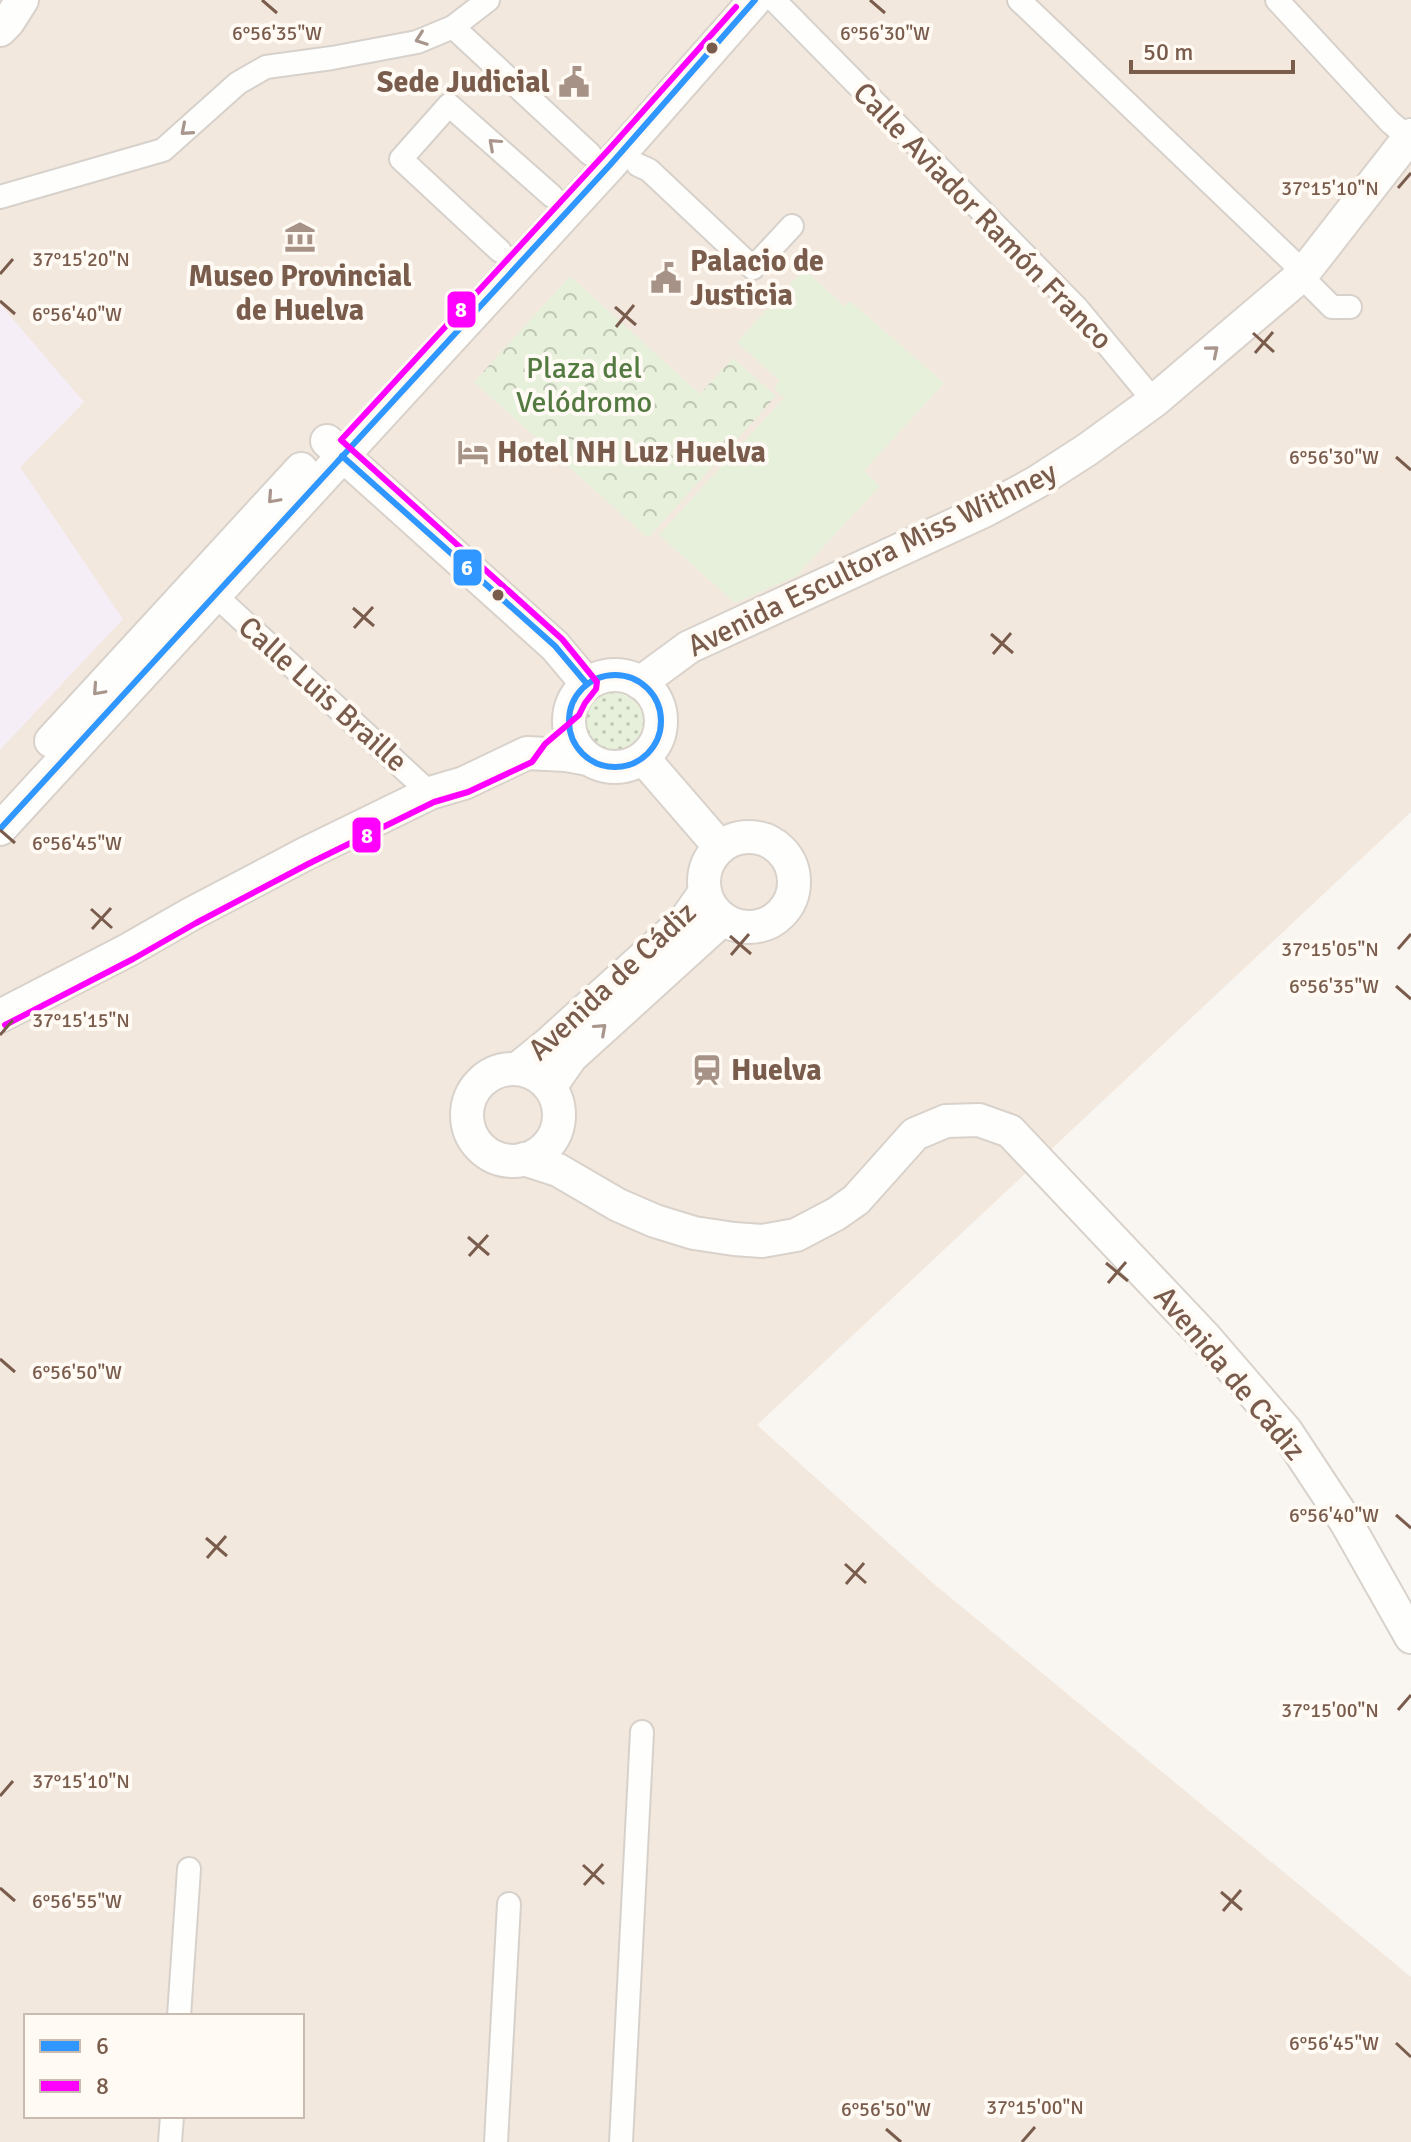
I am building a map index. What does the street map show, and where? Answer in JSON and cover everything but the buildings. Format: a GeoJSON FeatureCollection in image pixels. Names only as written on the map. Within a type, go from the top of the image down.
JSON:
{"type":"FeatureCollection","features":[{"type":"Feature","properties":{"kind":"street"},"geometry":{"type":"LineString","coordinates":[[0,30],[22,0]]}},
{"type":"Feature","properties":{"kind":"street"},"geometry":{"type":"LineString","coordinates":[[0,197],[163,150],[238,83],[266,67],[417,42],[453,27],[488,0]]}},
{"type":"Feature","properties":{"kind":"street"},"geometry":{"type":"LineString","coordinates":[[0,829],[216,596],[334,448],[500,251],[729,0]]}},
{"type":"Feature","properties":{"kind":"street"},"geometry":{"type":"LineString","coordinates":[[0,798],[610,165],[755,0]]}},
{"type":"Feature","properties":{"kind":"street","name":"Calle Aviador Ramón Franco"},"geometry":{"type":"LineString","coordinates":[[774,0],[1077,308],[1154,401]]}},
{"type":"Feature","properties":{"kind":"street"},"geometry":{"type":"LineString","coordinates":[[1019,0],[1280,249],[1332,307],[1350,307]]}},
{"type":"Feature","properties":{"kind":"street"},"geometry":{"type":"LineString","coordinates":[[1277,0],[1390,122],[1410,137]]}},
{"type":"Feature","properties":{"kind":"street"},"geometry":{"type":"LineString","coordinates":[[453,27],[590,154]]}},
{"type":"Feature","properties":{"kind":"street"},"geometry":{"type":"LineString","coordinates":[[500,251],[401,159],[449,105],[552,196]]}},
{"type":"Feature","properties":{"kind":"street","name":"Avenida Escultora Miss Withney"},"geometry":{"type":"LineString","coordinates":[[640,683],[689,647],[984,511],[1088,449],[1154,401],[1302,275],[1410,137]]}},
{"type":"Feature","properties":{"kind":"street"},"geometry":{"type":"LineString","coordinates":[[638,165],[649,170],[753,268],[792,226]]}},
{"type":"Feature","properties":{"kind":"street"},"geometry":{"type":"LineString","coordinates":[[334,448],[555,646],[579,697],[570,725],[571,736],[588,759]]}},
{"type":"Feature","properties":{"kind":"street","name":"Calle Luis Braille"},"geometry":{"type":"LineString","coordinates":[[216,596],[430,793]]}},
{"type":"Feature","properties":{"kind":"street"},"geometry":{"type":"LineString","coordinates":[[0,1016],[305,854],[430,793],[464,783],[527,753],[566,755],[616,768],[630,765],[643,758],[653,747],[661,720],[658,706],[651,693],[640,683],[626,677],[611,676],[579,697],[537,737],[527,753]]}},
{"type":"Feature","properties":{"kind":"street"},"geometry":{"type":"LineString","coordinates":[[643,758],[720,847]]}},
{"type":"Feature","properties":{"kind":"street"},"geometry":{"type":"LineString","coordinates":[[749,836],[764,839],[778,847],[789,859],[794,871],[793,896],[779,916],[756,927],[745,927],[723,919],[708,902],[704,875],[720,847],[734,839],[749,836]]}},
{"type":"Feature","properties":{"kind":"street","name":"Avenida de Cádiz"},"geometry":{"type":"LineString","coordinates":[[517,1069],[686,919],[705,892]]}},
{"type":"Feature","properties":{"kind":"street","name":"Avenida de Cádiz"},"geometry":{"type":"LineString","coordinates":[[550,1087],[571,1057],[723,919]]}},
{"type":"Feature","properties":{"kind":"street"},"geometry":{"type":"LineString","coordinates":[[517,1069],[530,1072],[550,1087],[558,1109],[556,1129],[549,1143],[538,1153],[512,1161],[500,1159],[488,1154],[471,1135],[467,1107],[476,1086],[495,1072],[517,1069]]}},
{"type":"Feature","properties":{"kind":"street","name":"Avenida de Cádiz"},"geometry":{"type":"LineString","coordinates":[[524,1159],[558,1170],[618,1205],[655,1221],[694,1233],[762,1241],[796,1235],[836,1214],[856,1200],[915,1134],[946,1121],[979,1120],[1010,1131],[1204,1336],[1286,1431],[1346,1522],[1411,1637]]}},
{"type":"Feature","properties":{"kind":"street"},"geometry":{"type":"LineString","coordinates":[[556,1129],[590,1188]]}},
{"type":"Feature","properties":{"kind":"street"},"geometry":{"type":"LineString","coordinates":[[621,2142],[642,1732]]}},
{"type":"Feature","properties":{"kind":"street"},"geometry":{"type":"LineString","coordinates":[[179,2014],[189,1869]]}},
{"type":"Feature","properties":{"kind":"street"},"geometry":{"type":"LineString","coordinates":[[496,2142],[509,1904]]}},
{"type":"Feature","properties":{"kind":"street"},"geometry":{"type":"LineString","coordinates":[[170,2142],[172,2118]]}},
{"type":"Feature","properties":{"kind":"shaded area"},"geometry":{"type":"Polygon","coordinates":[[[0,0],[1411,0],[1411,812],[757,1425],[934,1584],[1411,1977],[1411,2142],[0,2142],[0,0]]]}},
{"type":"Feature","properties":{"kind":"shaded area"},"geometry":{"type":"Polygon","coordinates":[[[0,304],[84,402],[20,467],[123,619],[0,750],[0,304]]]}},
{"type":"Feature","properties":{"kind":"green space"},"geometry":{"type":"Polygon","coordinates":[[[804,269],[844,306],[850,301],[944,383],[864,471],[880,486],[796,576],[735,603],[659,535],[784,398],[774,389],[780,381],[737,342],[804,269]]]}},
{"type":"Feature","properties":{"kind":"green space","name":"Plaza del Velódromo"},"geometry":{"type":"Polygon","coordinates":[[[570,276],[700,394],[733,358],[776,396],[648,538],[474,382],[570,276]]]}},
{"type":"Feature","properties":{"kind":"green space"},"geometry":{"type":"Polygon","coordinates":[[[615,689],[637,698],[646,720],[637,742],[615,751],[593,742],[584,720],[593,698],[615,689]]]}},
{"type":"Feature","properties":{"kind":"transit line","name":"6"},"geometry":{"type":"LineString","coordinates":[[0,829],[610,165],[755,0]]}},
{"type":"Feature","properties":{"kind":"transit line","name":"8"},"geometry":{"type":"LineString","coordinates":[[5,1025],[310,863],[434,802],[468,792],[532,762],[545,744],[579,715],[596,689],[597,682],[562,639],[341,440],[736,7]]}},
{"type":"Feature","properties":{"kind":"transit line","name":"6"},"geometry":{"type":"LineString","coordinates":[[342,456],[555,646],[587,684]]}},
{"type":"Feature","properties":{"kind":"transit line","name":"6"},"geometry":{"type":"LineString","coordinates":[[615,675],[632,679],[647,689],[657,704],[661,721],[657,738],[647,753],[632,763],[615,767],[598,763],[583,753],[573,738],[569,721],[573,704],[583,689],[598,679],[615,675]]}},
{"type":"Feature","properties":{"kind":"place","name":"Sede Judicial"},"geometry":{"type":"Point","coordinates":[574,82]}},
{"type":"Feature","properties":{"kind":"place","name":"Museo Provincial de Huelva"},"geometry":{"type":"Point","coordinates":[300,237]}},
{"type":"Feature","properties":{"kind":"place","name":"Palacio de Justicia"},"geometry":{"type":"Point","coordinates":[666,278]}},
{"type":"Feature","properties":{"kind":"place","name":"Hotel NH Luz Huelva"},"geometry":{"type":"Point","coordinates":[473,452]}},
{"type":"Feature","properties":{"kind":"place","name":"Huelva"},"geometry":{"type":"Point","coordinates":[707,1070]}}]}
